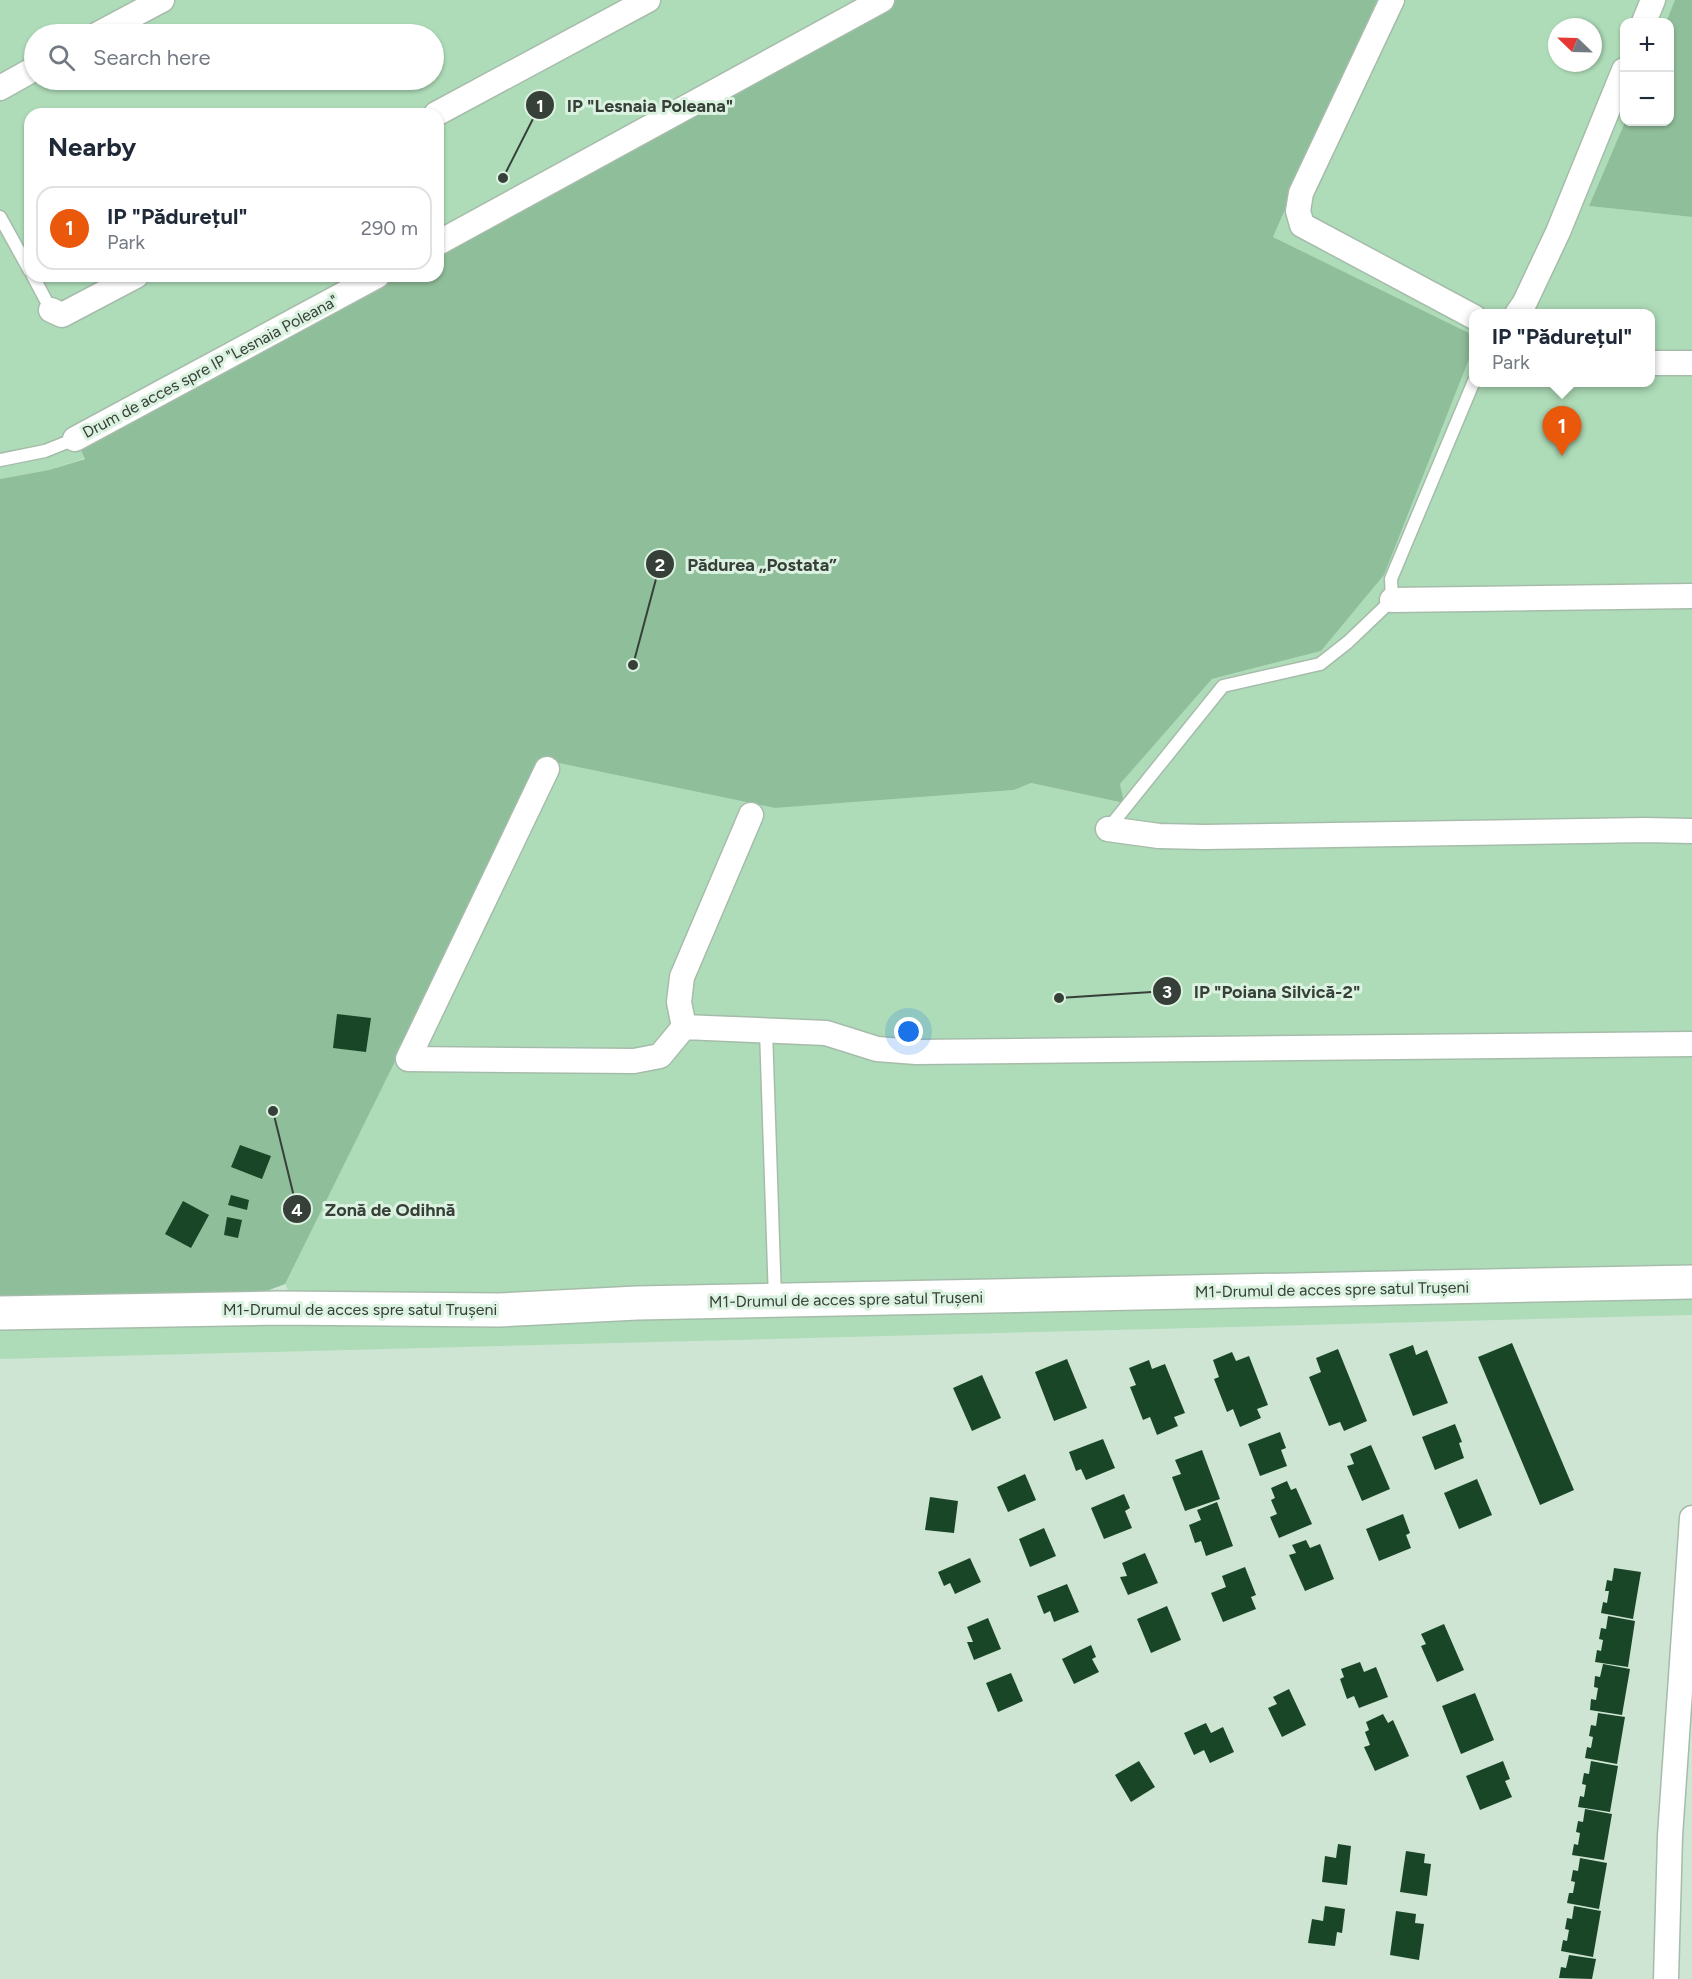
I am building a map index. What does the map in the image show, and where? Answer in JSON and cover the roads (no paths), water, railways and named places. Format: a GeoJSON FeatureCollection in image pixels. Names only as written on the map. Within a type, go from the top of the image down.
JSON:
{"type":"FeatureCollection","features":[{"type":"Feature","properties":{"kind":"street"},"geometry":{"type":"LineString","coordinates":[[117,24],[162,0]]}},
{"type":"Feature","properties":{"kind":"street"},"geometry":{"type":"LineString","coordinates":[[444,110],[648,0]]}},
{"type":"Feature","properties":{"kind":"street"},"geometry":{"type":"LineString","coordinates":[[444,240],[882,0]]}},
{"type":"Feature","properties":{"kind":"street"},"geometry":{"type":"LineString","coordinates":[[1392,0],[1302,193],[1298,211],[1302,225],[1469,315]]}},
{"type":"Feature","properties":{"kind":"street"},"geometry":{"type":"LineString","coordinates":[[1646,18],[1653,0]]}},
{"type":"Feature","properties":{"kind":"street"},"geometry":{"type":"LineString","coordinates":[[1520,309],[1558,232],[1623,72]]}},
{"type":"Feature","properties":{"kind":"street"},"geometry":{"type":"LineString","coordinates":[[0,87],[24,74]]}},
{"type":"Feature","properties":{"kind":"street"},"geometry":{"type":"LineString","coordinates":[[51,310],[62,315],[125,282]]}},
{"type":"Feature","properties":{"kind":"street","name":"Drum de acces spre IP \"Lesnaia Poleana\""},"geometry":{"type":"LineString","coordinates":[[75,439],[366,282]]}},
{"type":"Feature","properties":{"kind":"street"},"geometry":{"type":"LineString","coordinates":[[1655,363],[1692,363]]}},
{"type":"Feature","properties":{"kind":"street"},"geometry":{"type":"LineString","coordinates":[[1392,600],[1692,596]]}},
{"type":"Feature","properties":{"kind":"street"},"geometry":{"type":"LineString","coordinates":[[547,769],[408,1059],[634,1062],[660,1056],[684,1027]]}},
{"type":"Feature","properties":{"kind":"street"},"geometry":{"type":"LineString","coordinates":[[684,1027],[679,1002],[682,977],[751,815]]}},
{"type":"Feature","properties":{"kind":"street"},"geometry":{"type":"LineString","coordinates":[[1108,829],[1159,836],[1204,837],[1692,831]]}},
{"type":"Feature","properties":{"kind":"street"},"geometry":{"type":"LineString","coordinates":[[684,1027],[826,1033],[877,1049],[916,1052],[1692,1044]]}},
{"type":"Feature","properties":{"kind":"street","name":"M1-Drumul de acces spre satul Trușeni"},"geometry":{"type":"LineString","coordinates":[[0,1313],[278,1308],[499,1310],[637,1303],[1692,1282]]}},
{"type":"Feature","properties":{"kind":"street"},"geometry":{"type":"LineString","coordinates":[[1666,1979],[1670,1836],[1692,1518]]}},
{"type":"Feature","properties":{"kind":"lane"},"geometry":{"type":"LineString","coordinates":[[0,217],[24,260]]}},
{"type":"Feature","properties":{"kind":"lane"},"geometry":{"type":"LineString","coordinates":[[36,282],[51,310]]}},
{"type":"Feature","properties":{"kind":"lane"},"geometry":{"type":"LineString","coordinates":[[1108,829],[1223,686],[1320,664],[1348,642],[1392,600],[1391,579],[1471,387]]}},
{"type":"Feature","properties":{"kind":"lane"},"geometry":{"type":"LineString","coordinates":[[0,460],[45,451],[75,439]]}},
{"type":"Feature","properties":{"kind":"lane"},"geometry":{"type":"LineString","coordinates":[[766,1030],[775,1300]]}},
{"type":"Feature","properties":{"kind":"place","name":"IP \"Lesnaia Poleana\""},"geometry":{"type":"Point","coordinates":[503,178]}},
{"type":"Feature","properties":{"kind":"place","name":"IP \"Pădurețul\""},"geometry":{"type":"Point","coordinates":[1562,456]}},
{"type":"Feature","properties":{"kind":"place","name":"Pădurea „Postata”"},"geometry":{"type":"Point","coordinates":[633,665]}},
{"type":"Feature","properties":{"kind":"place","name":"IP \"Poiana Silvică-2\""},"geometry":{"type":"Point","coordinates":[1059,998]}},
{"type":"Feature","properties":{"kind":"place","name":"Zonă de Odihnă"},"geometry":{"type":"Point","coordinates":[273,1111]}}]}
